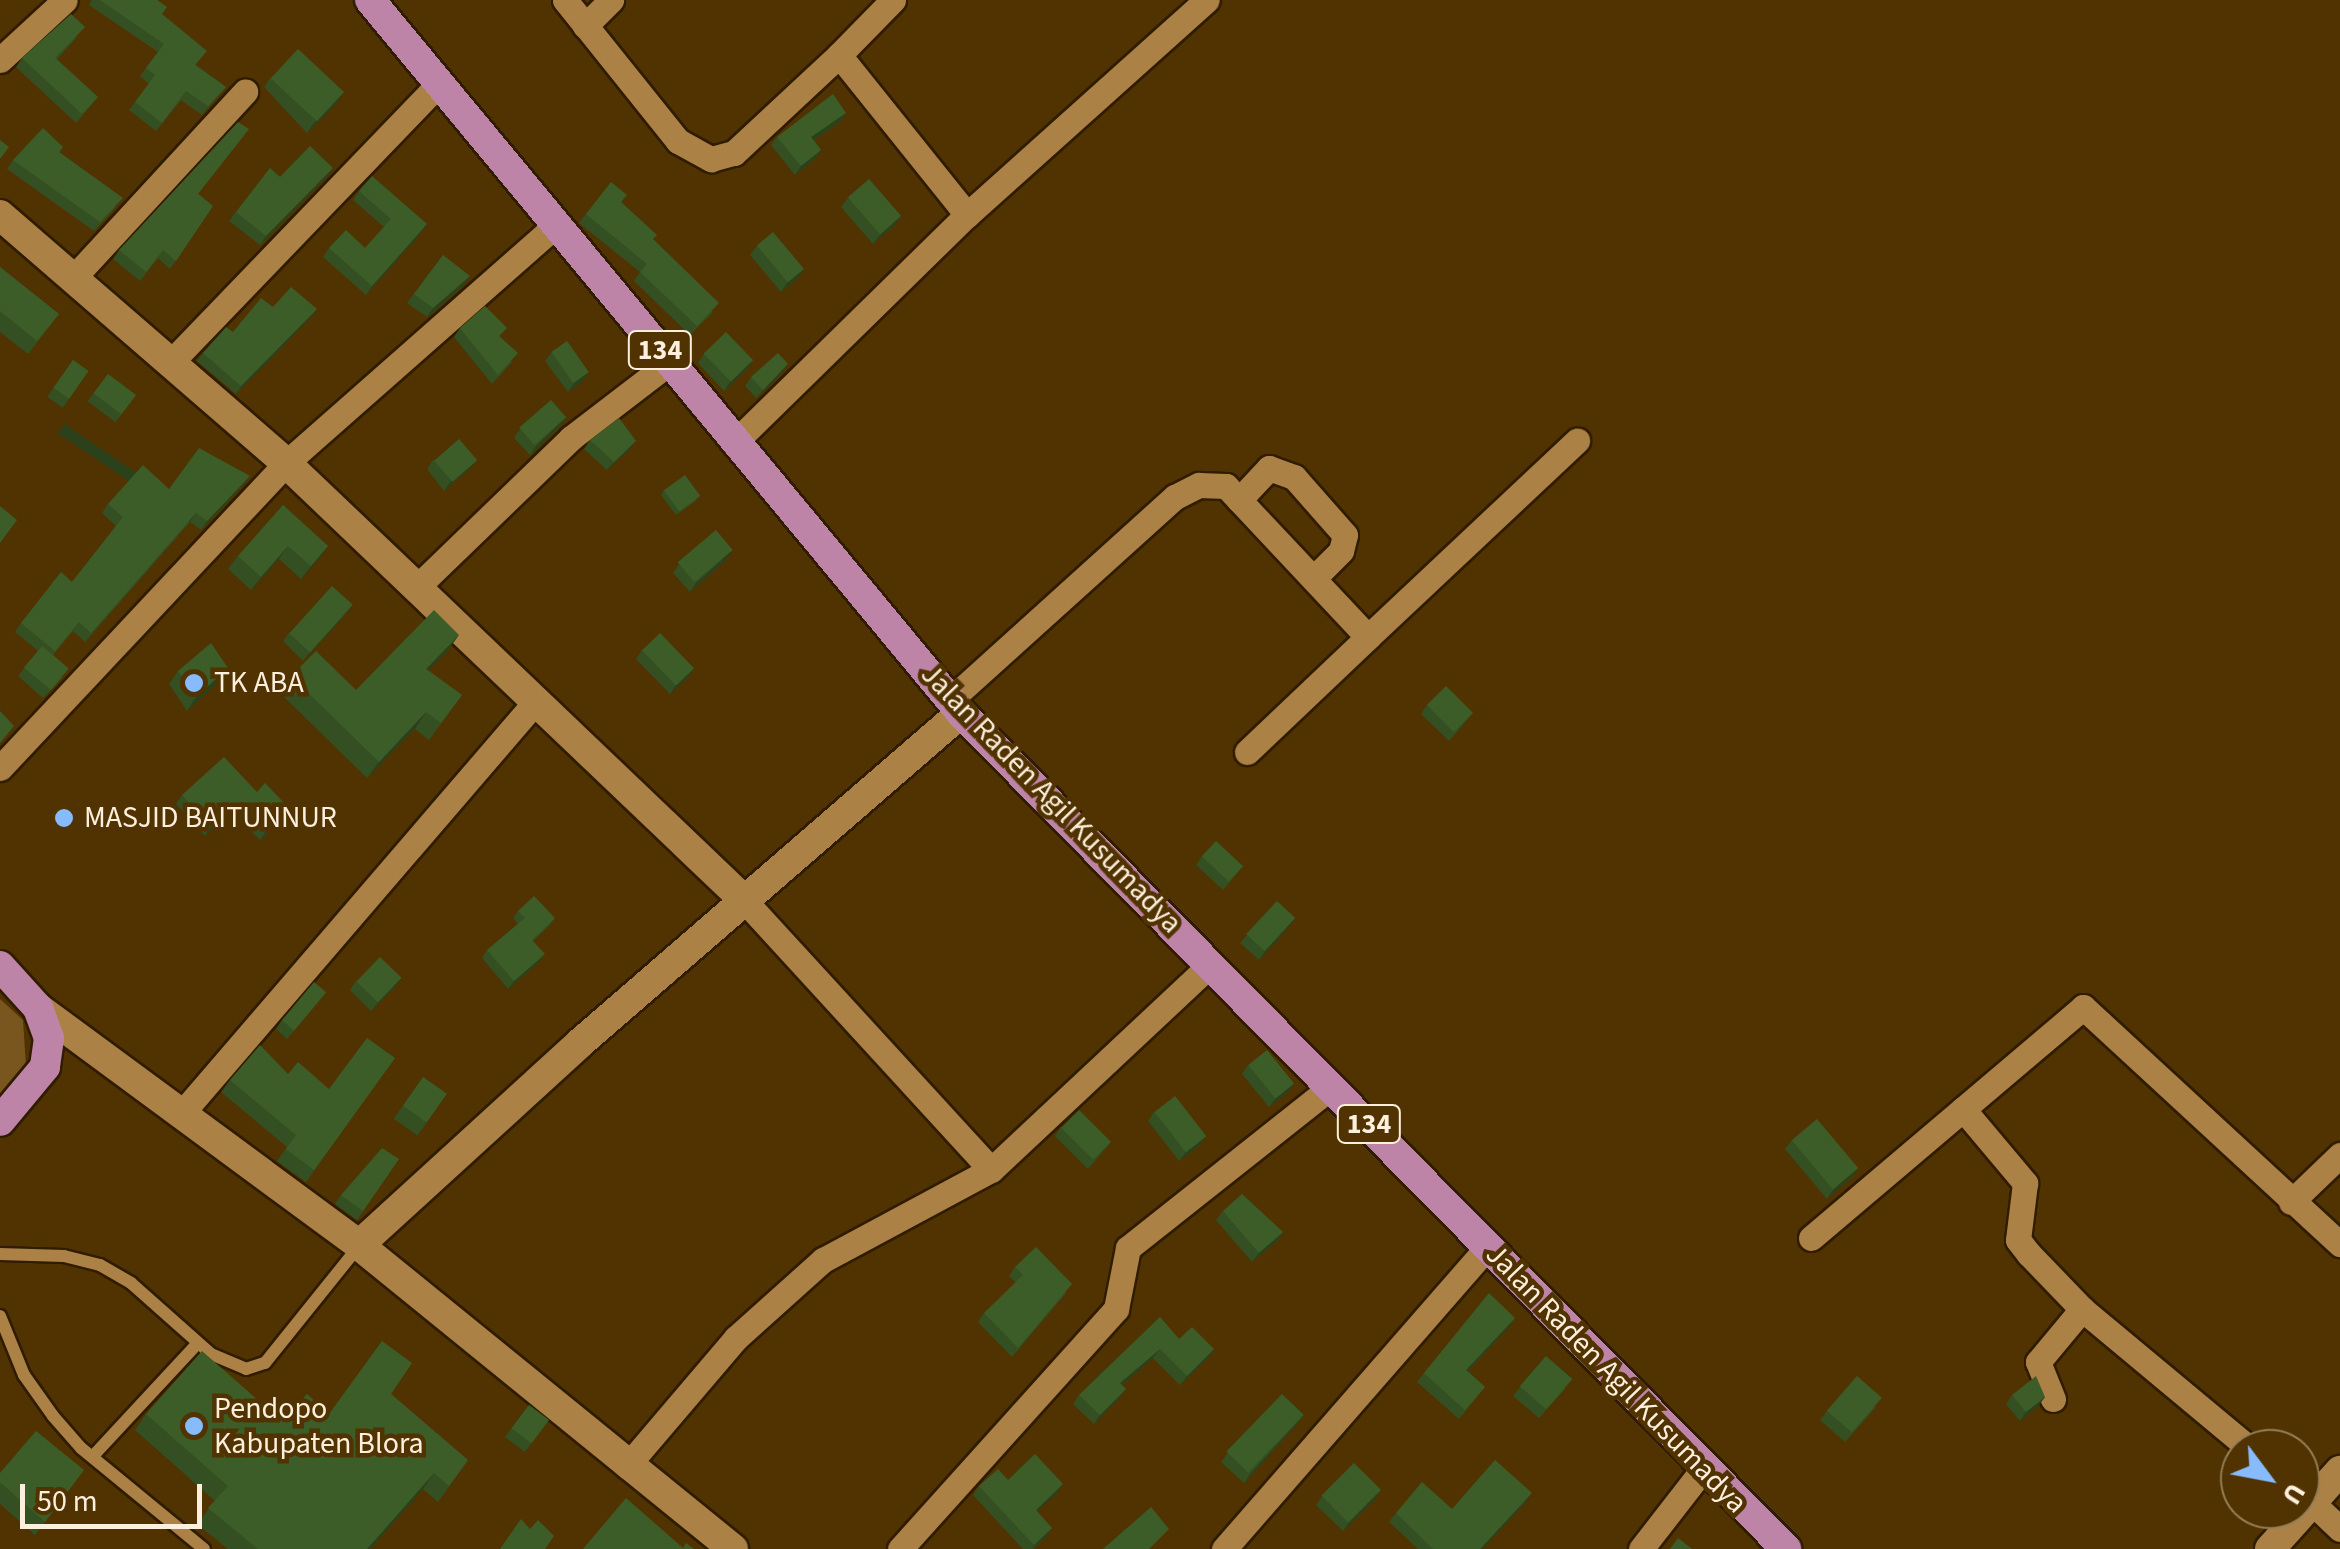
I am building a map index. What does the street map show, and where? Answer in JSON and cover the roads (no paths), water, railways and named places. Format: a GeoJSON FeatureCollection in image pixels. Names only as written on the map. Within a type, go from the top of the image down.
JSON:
{"type":"FeatureCollection","features":[{"type":"Feature","properties":{"kind":"main road","name":"Jalan Raden Agil Kusumadya"},"geometry":{"type":"LineString","coordinates":[[370,0],[554,228],[955,706],[1702,1470],[1786,1549]]}},
{"type":"Feature","properties":{"kind":"main road"},"geometry":{"type":"LineString","coordinates":[[4,228],[75,276],[172,360],[418,586],[743,899]]}},
{"type":"Feature","properties":{"kind":"main road"},"geometry":{"type":"LineString","coordinates":[[360,1245],[955,706]]}},
{"type":"Feature","properties":{"kind":"main road"},"geometry":{"type":"LineString","coordinates":[[0,966],[38,1008],[360,1245],[733,1549]]}},
{"type":"Feature","properties":{"kind":"main road"},"geometry":{"type":"LineString","coordinates":[[0,1121],[45,1066],[49,1038],[38,1008]]}},
{"type":"Feature","properties":{"kind":"street"},"geometry":{"type":"LineString","coordinates":[[0,60],[65,0]]}},
{"type":"Feature","properties":{"kind":"street"},"geometry":{"type":"LineString","coordinates":[[565,0],[678,141],[711,160],[734,154],[892,0]]}},
{"type":"Feature","properties":{"kind":"street"},"geometry":{"type":"LineString","coordinates":[[585,26],[611,0]]}},
{"type":"Feature","properties":{"kind":"street"},"geometry":{"type":"LineString","coordinates":[[734,443],[967,214],[1207,0]]}},
{"type":"Feature","properties":{"kind":"street"},"geometry":{"type":"LineString","coordinates":[[839,55],[967,214]]}},
{"type":"Feature","properties":{"kind":"street"},"geometry":{"type":"LineString","coordinates":[[172,360],[440,83]]}},
{"type":"Feature","properties":{"kind":"street"},"geometry":{"type":"LineString","coordinates":[[75,276],[245,92]]}},
{"type":"Feature","properties":{"kind":"street"},"geometry":{"type":"LineString","coordinates":[[0,768],[286,464],[554,228]]}},
{"type":"Feature","properties":{"kind":"street"},"geometry":{"type":"LineString","coordinates":[[418,586],[571,438],[670,362]]}},
{"type":"Feature","properties":{"kind":"street"},"geometry":{"type":"LineString","coordinates":[[1247,752],[1578,441]]}},
{"type":"Feature","properties":{"kind":"street"},"geometry":{"type":"LineString","coordinates":[[1239,500],[1276,468],[1328,513],[1345,544],[1315,577]]}},
{"type":"Feature","properties":{"kind":"street"},"geometry":{"type":"LineString","coordinates":[[955,706],[1175,497],[1213,484],[1226,486],[1368,637]]}},
{"type":"Feature","properties":{"kind":"street"},"geometry":{"type":"LineString","coordinates":[[182,1112],[537,700]]}},
{"type":"Feature","properties":{"kind":"street"},"geometry":{"type":"LineString","coordinates":[[743,899],[990,1170]]}},
{"type":"Feature","properties":{"kind":"street"},"geometry":{"type":"LineString","coordinates":[[627,1466],[736,1338],[823,1260],[990,1170],[1210,965]]}},
{"type":"Feature","properties":{"kind":"street"},"geometry":{"type":"LineString","coordinates":[[1810,1238],[2083,1007],[2340,1244]]}},
{"type":"Feature","properties":{"kind":"street"},"geometry":{"type":"LineString","coordinates":[[900,1549],[1116,1308],[1128,1248],[1331,1088]]}},
{"type":"Feature","properties":{"kind":"street"},"geometry":{"type":"LineString","coordinates":[[1964,1108],[2025,1183],[2018,1240],[2082,1310],[2226,1429]]}},
{"type":"Feature","properties":{"kind":"street"},"geometry":{"type":"LineString","coordinates":[[2291,1202],[2340,1155]]}},
{"type":"Feature","properties":{"kind":"street"},"geometry":{"type":"LineString","coordinates":[[1224,1549],[1487,1248]]}},
{"type":"Feature","properties":{"kind":"street"},"geometry":{"type":"LineString","coordinates":[[2052,1399],[2038,1362],[2082,1310]]}},
{"type":"Feature","properties":{"kind":"street"},"geometry":{"type":"LineString","coordinates":[[1641,1549],[1702,1470]]}},
{"type":"Feature","properties":{"kind":"street"},"geometry":{"type":"LineString","coordinates":[[2320,1510],[2340,1530]]}},
{"type":"Feature","properties":{"kind":"lane"},"geometry":{"type":"LineString","coordinates":[[0,1254],[64,1256],[100,1266],[130,1282],[230,1367],[264,1364],[360,1245]]}},
{"type":"Feature","properties":{"kind":"lane"},"geometry":{"type":"LineString","coordinates":[[0,1316],[24,1375],[93,1456],[204,1549]]}},
{"type":"Feature","properties":{"kind":"lane"},"geometry":{"type":"LineString","coordinates":[[93,1456],[198,1343]]}},
{"type":"Feature","properties":{"kind":"place","name":"TK ABA"},"geometry":{"type":"Point","coordinates":[194,683]}},
{"type":"Feature","properties":{"kind":"place","name":"MASJID BAITUNNUR"},"geometry":{"type":"Point","coordinates":[64,818]}},
{"type":"Feature","properties":{"kind":"place","name":"Pendopo Kabupaten Blora"},"geometry":{"type":"Point","coordinates":[194,1426]}}]}
